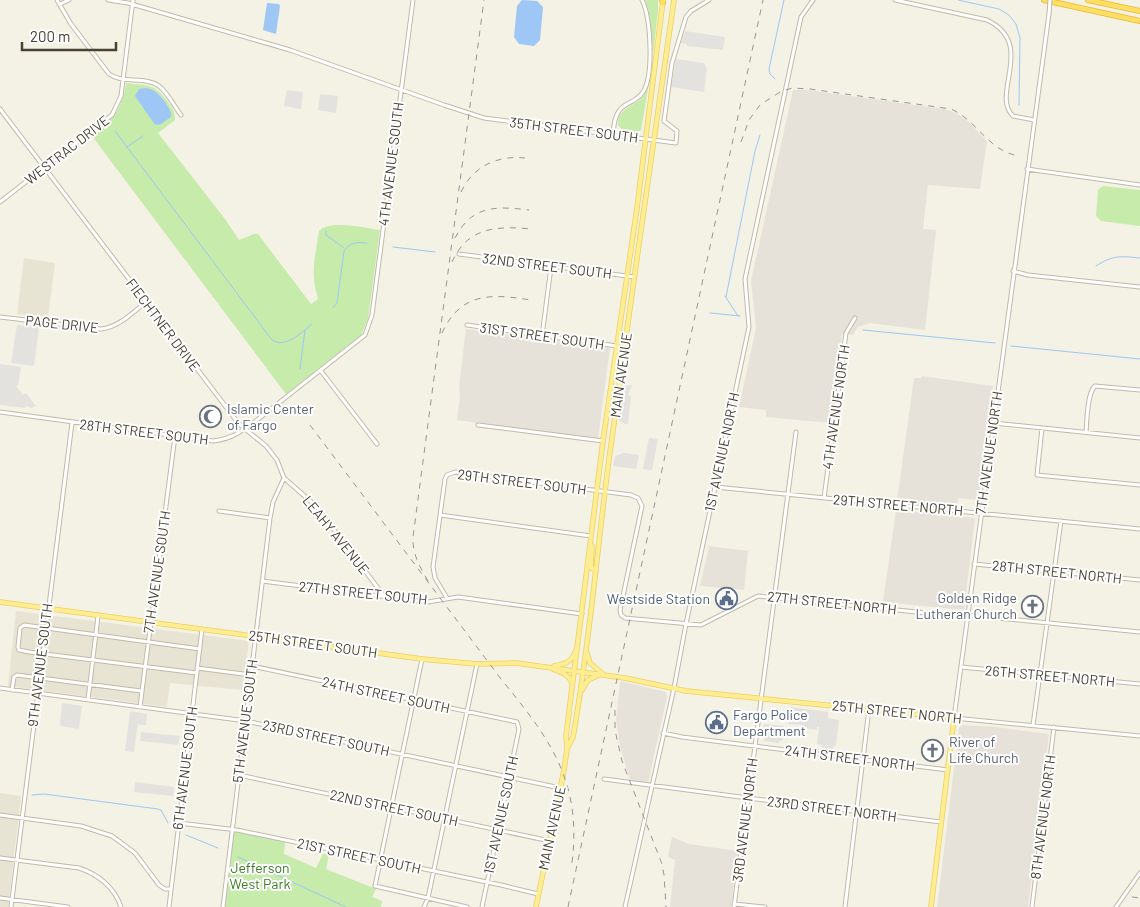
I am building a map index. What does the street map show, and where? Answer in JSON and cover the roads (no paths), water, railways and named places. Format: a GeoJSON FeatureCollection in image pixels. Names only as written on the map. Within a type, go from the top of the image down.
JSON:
{"type":"FeatureCollection","features":[{"type":"Feature","properties":{"kind":"highway"},"geometry":{"type":"LineString","coordinates":[[1044,0],[1140,21]]}},
{"type":"Feature","properties":{"kind":"highway"},"geometry":{"type":"LineString","coordinates":[[1088,0],[1140,11]]}},
{"type":"Feature","properties":{"kind":"main road","name":"MAIN AVENUE"},"geometry":{"type":"LineString","coordinates":[[567,749],[572,737],[580,694],[619,381],[674,0]]}},
{"type":"Feature","properties":{"kind":"main road","name":"MAIN AVENUE"},"geometry":{"type":"LineString","coordinates":[[536,907],[561,788],[567,749],[566,736],[603,441],[646,139],[663,1]]}},
{"type":"Feature","properties":{"kind":"main road"},"geometry":{"type":"LineString","coordinates":[[616,352],[616,378],[619,381]]}},
{"type":"Feature","properties":{"kind":"main road"},"geometry":{"type":"LineString","coordinates":[[592,529],[591,568],[596,571]]}},
{"type":"Feature","properties":{"kind":"main road","name":"25TH STREET SOUTH"},"geometry":{"type":"LineString","coordinates":[[0,602],[422,659],[477,664],[516,663],[626,678]]}},
{"type":"Feature","properties":{"kind":"main road"},"geometry":{"type":"LineString","coordinates":[[549,667],[571,661],[580,633]]}},
{"type":"Feature","properties":{"kind":"main road"},"geometry":{"type":"LineString","coordinates":[[580,694],[588,680],[603,674],[588,660],[586,646]]}},
{"type":"Feature","properties":{"kind":"main road"},"geometry":{"type":"LineString","coordinates":[[549,667],[567,675],[573,687]]}},
{"type":"Feature","properties":{"kind":"main road","name":"25TH STREET NORTH"},"geometry":{"type":"LineString","coordinates":[[626,678],[674,688],[954,718]]}},
{"type":"Feature","properties":{"kind":"main road","name":"7TH AVENUE NORTH"},"geometry":{"type":"LineString","coordinates":[[931,907],[954,718]]}},
{"type":"Feature","properties":{"kind":"street"},"geometry":{"type":"LineString","coordinates":[[58,0],[66,18],[106,72],[111,76],[159,86],[181,115]]}},
{"type":"Feature","properties":{"kind":"street"},"geometry":{"type":"LineString","coordinates":[[60,4],[69,0]]}},
{"type":"Feature","properties":{"kind":"street","name":"35TH STREET SOUTH"},"geometry":{"type":"LineString","coordinates":[[108,0],[133,2],[229,33],[270,43],[469,113],[501,121],[676,143],[676,131],[664,120],[672,63],[686,17],[691,11],[709,0]]}},
{"type":"Feature","properties":{"kind":"street","name":"4TH AVENUE SOUTH"},"geometry":{"type":"LineString","coordinates":[[368,328],[372,315],[413,0]]}},
{"type":"Feature","properties":{"kind":"street"},"geometry":{"type":"LineString","coordinates":[[613,134],[618,113],[624,106],[637,99],[646,85],[650,48],[646,12],[642,0]]}},
{"type":"Feature","properties":{"kind":"street","name":"1ST AVENUE NORTH"},"geometry":{"type":"LineString","coordinates":[[625,907],[674,688],[749,327],[745,279],[747,268],[801,17],[813,0]]}},
{"type":"Feature","properties":{"kind":"street"},"geometry":{"type":"LineString","coordinates":[[895,0],[987,20],[1000,27],[1010,46],[1011,55],[1006,107],[1013,116],[1034,120]]}},
{"type":"Feature","properties":{"kind":"street","name":"7TH AVENUE NORTH"},"geometry":{"type":"LineString","coordinates":[[954,718],[1050,0]]}},
{"type":"Feature","properties":{"kind":"street","name":"WESTRAC DRIVE"},"geometry":{"type":"LineString","coordinates":[[0,202],[112,115],[121,96],[133,2]]}},
{"type":"Feature","properties":{"kind":"street","name":"FIECHTNER DRIVE"},"geometry":{"type":"LineString","coordinates":[[0,109],[239,424],[266,446],[275,457],[284,478]]}},
{"type":"Feature","properties":{"kind":"street"},"geometry":{"type":"LineString","coordinates":[[1027,169],[1140,185]]}},
{"type":"Feature","properties":{"kind":"street","name":"32ND STREET SOUTH"},"geometry":{"type":"LineString","coordinates":[[460,254],[634,278]]}},
{"type":"Feature","properties":{"kind":"street"},"geometry":{"type":"LineString","coordinates":[[542,336],[551,267]]}},
{"type":"Feature","properties":{"kind":"street"},"geometry":{"type":"LineString","coordinates":[[1014,271],[1028,275],[1140,287]]}},
{"type":"Feature","properties":{"kind":"street","name":"PAGE DRIVE"},"geometry":{"type":"LineString","coordinates":[[0,317],[101,330],[114,327],[146,302]]}},
{"type":"Feature","properties":{"kind":"street","name":"4TH AVENUE NORTH"},"geometry":{"type":"LineString","coordinates":[[824,498],[846,333],[855,318]]}},
{"type":"Feature","properties":{"kind":"street","name":"31ST STREET SOUTH"},"geometry":{"type":"LineString","coordinates":[[467,325],[617,346]]}},
{"type":"Feature","properties":{"kind":"street","name":"28TH STREET SOUTH"},"geometry":{"type":"LineString","coordinates":[[0,412],[213,441],[224,440],[245,428],[356,344],[365,335],[368,328]]}},
{"type":"Feature","properties":{"kind":"street"},"geometry":{"type":"LineString","coordinates":[[321,371],[377,444]]}},
{"type":"Feature","properties":{"kind":"street"},"geometry":{"type":"LineString","coordinates":[[1086,432],[1091,389],[1099,386],[1140,390]]}},
{"type":"Feature","properties":{"kind":"street","name":"9TH AVENUE SOUTH"},"geometry":{"type":"LineString","coordinates":[[11,907],[47,609],[72,423]]}},
{"type":"Feature","properties":{"kind":"street"},"geometry":{"type":"LineString","coordinates":[[993,423],[1140,438]]}},
{"type":"Feature","properties":{"kind":"street"},"geometry":{"type":"LineString","coordinates":[[478,425],[603,441]]}},
{"type":"Feature","properties":{"kind":"street"},"geometry":{"type":"LineString","coordinates":[[1042,428],[1037,475],[1140,485]]}},
{"type":"Feature","properties":{"kind":"street","name":"3RD AVENUE NORTH"},"geometry":{"type":"LineString","coordinates":[[734,905],[796,432]]}},
{"type":"Feature","properties":{"kind":"street","name":"7TH AVENUE SOUTH"},"geometry":{"type":"LineString","coordinates":[[140,707],[175,436]]}},
{"type":"Feature","properties":{"kind":"street","name":"29TH STREET SOUTH"},"geometry":{"type":"LineString","coordinates":[[447,598],[433,573],[444,479],[450,473],[604,492]]}},
{"type":"Feature","properties":{"kind":"street","name":"5TH AVENUE SOUTH"},"geometry":{"type":"LineString","coordinates":[[223,907],[270,518],[273,502],[284,478]]}},
{"type":"Feature","properties":{"kind":"street","name":"LEAHY AVENUE"},"geometry":{"type":"LineString","coordinates":[[284,478],[316,506],[384,596]]}},
{"type":"Feature","properties":{"kind":"street","name":"29TH STREET NORTH"},"geometry":{"type":"LineString","coordinates":[[715,487],[1140,529]]}},
{"type":"Feature","properties":{"kind":"street","name":"27TH STREET NORTH"},"geometry":{"type":"LineString","coordinates":[[604,492],[631,495],[638,498],[642,506],[620,610],[621,615],[630,619],[701,625],[754,597],[773,597],[1140,632]]}},
{"type":"Feature","properties":{"kind":"street"},"geometry":{"type":"LineString","coordinates":[[219,511],[270,518]]}},
{"type":"Feature","properties":{"kind":"street"},"geometry":{"type":"LineString","coordinates":[[440,515],[591,536]]}},
{"type":"Feature","properties":{"kind":"street"},"geometry":{"type":"LineString","coordinates":[[1033,725],[1061,521]]}},
{"type":"Feature","properties":{"kind":"street","name":"28TH STREET NORTH"},"geometry":{"type":"LineString","coordinates":[[974,564],[1140,580]]}},
{"type":"Feature","properties":{"kind":"street","name":"27TH STREET SOUTH"},"geometry":{"type":"LineString","coordinates":[[262,581],[428,602],[458,597],[582,614]]}},
{"type":"Feature","properties":{"kind":"street"},"geometry":{"type":"LineString","coordinates":[[88,700],[98,616]]}},
{"type":"Feature","properties":{"kind":"street"},"geometry":{"type":"LineString","coordinates":[[197,673],[19,650],[18,647],[21,626],[200,649]]}},
{"type":"Feature","properties":{"kind":"street","name":"6TH AVENUE SOUTH"},"geometry":{"type":"LineString","coordinates":[[169,907],[202,629]]}},
{"type":"Feature","properties":{"kind":"street"},"geometry":{"type":"LineString","coordinates":[[422,659],[375,886],[467,907]]}},
{"type":"Feature","properties":{"kind":"street"},"geometry":{"type":"LineString","coordinates":[[424,907],[428,898],[477,664]]}},
{"type":"Feature","properties":{"kind":"street","name":"24TH STREET SOUTH"},"geometry":{"type":"LineString","coordinates":[[252,666],[514,721],[518,724]]}},
{"type":"Feature","properties":{"kind":"street","name":"26TH STREET NORTH"},"geometry":{"type":"LineString","coordinates":[[961,667],[1140,684]]}},
{"type":"Feature","properties":{"kind":"street"},"geometry":{"type":"LineString","coordinates":[[198,668],[251,675]]}},
{"type":"Feature","properties":{"kind":"street"},"geometry":{"type":"LineString","coordinates":[[12,690],[14,677],[17,675],[141,691]]}},
{"type":"Feature","properties":{"kind":"street","name":"23RD STREET SOUTH"},"geometry":{"type":"LineString","coordinates":[[0,688],[246,721],[561,788]]}},
{"type":"Feature","properties":{"kind":"street"},"geometry":{"type":"LineString","coordinates":[[844,907],[869,709]]}},
{"type":"Feature","properties":{"kind":"street","name":"25TH STREET NORTH"},"geometry":{"type":"LineString","coordinates":[[954,718],[1140,736]]}},
{"type":"Feature","properties":{"kind":"street","name":"1ST AVENUE SOUTH"},"geometry":{"type":"LineString","coordinates":[[482,907],[519,730],[518,724]]}},
{"type":"Feature","properties":{"kind":"street","name":"8TH AVENUE NORTH"},"geometry":{"type":"LineString","coordinates":[[1032,907],[1054,727]]}},
{"type":"Feature","properties":{"kind":"street","name":"24TH STREET NORTH"},"geometry":{"type":"LineString","coordinates":[[664,733],[682,737],[948,770]]}},
{"type":"Feature","properties":{"kind":"street","name":"22ND STREET SOUTH"},"geometry":{"type":"LineString","coordinates":[[239,775],[550,841]]}},
{"type":"Feature","properties":{"kind":"street","name":"23RD STREET NORTH"},"geometry":{"type":"LineString","coordinates":[[604,779],[942,822]]}},
{"type":"Feature","properties":{"kind":"street"},"geometry":{"type":"LineString","coordinates":[[0,815],[81,826],[112,836],[135,853],[159,885],[165,889],[171,889]]}},
{"type":"Feature","properties":{"kind":"street","name":"21ST STREET SOUTH"},"geometry":{"type":"LineString","coordinates":[[179,823],[232,830],[538,894]]}},
{"type":"Feature","properties":{"kind":"street"},"geometry":{"type":"LineString","coordinates":[[0,858],[79,868],[90,872],[98,877],[114,893],[121,907]]}},
{"type":"Feature","properties":{"kind":"street"},"geometry":{"type":"LineString","coordinates":[[1116,907],[1140,873]]}},
{"type":"Feature","properties":{"kind":"street"},"geometry":{"type":"LineString","coordinates":[[0,898],[68,907]]}},
{"type":"Feature","properties":{"kind":"street"},"geometry":{"type":"LineString","coordinates":[[734,905],[766,907]]}},
{"type":"Feature","properties":{"kind":"water"},"geometry":{"type":"Polygon","coordinates":[[[522,0],[537,1],[543,7],[540,40],[534,46],[519,44],[514,37],[517,6],[522,0]]]}},
{"type":"Feature","properties":{"kind":"water"},"geometry":{"type":"Polygon","coordinates":[[[267,3],[279,4],[280,6],[276,34],[263,30],[267,3]]]}},
{"type":"Feature","properties":{"kind":"water"},"geometry":{"type":"Polygon","coordinates":[[[144,88],[157,93],[171,112],[171,117],[161,124],[156,125],[153,122],[135,96],[139,89],[144,88]]]}},
{"type":"Feature","properties":{"kind":"waterway"},"geometry":{"type":"LineString","coordinates":[[775,79],[770,74],[769,69],[784,0]]}},
{"type":"Feature","properties":{"kind":"waterway"},"geometry":{"type":"LineString","coordinates":[[958,0],[999,9],[1009,15],[1016,24],[1020,38],[1019,105]]}},
{"type":"Feature","properties":{"kind":"waterway"},"geometry":{"type":"LineString","coordinates":[[115,131],[272,340],[277,342],[288,341],[312,324]]}},
{"type":"Feature","properties":{"kind":"waterway"},"geometry":{"type":"LineString","coordinates":[[726,297],[755,151],[760,135]]}},
{"type":"Feature","properties":{"kind":"waterway"},"geometry":{"type":"LineString","coordinates":[[127,147],[143,136]]}},
{"type":"Feature","properties":{"kind":"waterway"},"geometry":{"type":"LineString","coordinates":[[326,231],[326,235],[344,248]]}},
{"type":"Feature","properties":{"kind":"waterway"},"geometry":{"type":"LineString","coordinates":[[333,308],[337,303],[344,251],[354,243],[367,243]]}},
{"type":"Feature","properties":{"kind":"waterway"},"geometry":{"type":"LineString","coordinates":[[393,247],[435,252]]}},
{"type":"Feature","properties":{"kind":"waterway"},"geometry":{"type":"LineString","coordinates":[[1096,266],[1117,257],[1140,258]]}},
{"type":"Feature","properties":{"kind":"waterway"},"geometry":{"type":"LineString","coordinates":[[725,296],[738,316]]}},
{"type":"Feature","properties":{"kind":"waterway"},"geometry":{"type":"LineString","coordinates":[[710,313],[740,316]]}},
{"type":"Feature","properties":{"kind":"waterway"},"geometry":{"type":"LineString","coordinates":[[300,369],[305,330]]}},
{"type":"Feature","properties":{"kind":"waterway"},"geometry":{"type":"LineString","coordinates":[[863,330],[995,343]]}},
{"type":"Feature","properties":{"kind":"waterway"},"geometry":{"type":"LineString","coordinates":[[1011,346],[1140,359]]}},
{"type":"Feature","properties":{"kind":"waterway"},"geometry":{"type":"LineString","coordinates":[[32,795],[44,794],[158,809],[161,810],[168,823]]}},
{"type":"Feature","properties":{"kind":"waterway"},"geometry":{"type":"LineString","coordinates":[[186,835],[218,848]]}},
{"type":"Feature","properties":{"kind":"waterway"},"geometry":{"type":"LineString","coordinates":[[238,857],[346,907]]}},
{"type":"Feature","properties":{"kind":"railway"},"geometry":{"type":"LineString","coordinates":[[428,581],[415,555],[413,537],[484,0]]}},
{"type":"Feature","properties":{"kind":"railway"},"geometry":{"type":"LineString","coordinates":[[568,907],[763,0]]}},
{"type":"Feature","properties":{"kind":"railway"},"geometry":{"type":"LineString","coordinates":[[741,142],[749,120],[760,105],[780,92],[792,88],[951,109],[969,121],[999,148],[1019,156]]}},
{"type":"Feature","properties":{"kind":"railway"},"geometry":{"type":"LineString","coordinates":[[461,192],[472,175],[487,164],[505,158],[525,158]]}},
{"type":"Feature","properties":{"kind":"railway"},"geometry":{"type":"LineString","coordinates":[[455,238],[469,219],[486,210],[496,208],[529,210]]}},
{"type":"Feature","properties":{"kind":"railway"},"geometry":{"type":"LineString","coordinates":[[452,262],[466,241],[475,235],[496,229],[532,229]]}},
{"type":"Feature","properties":{"kind":"railway"},"geometry":{"type":"LineString","coordinates":[[442,333],[450,319],[459,309],[479,298],[504,297],[531,300]]}},
{"type":"Feature","properties":{"kind":"railway"},"geometry":{"type":"LineString","coordinates":[[310,425],[548,742],[559,763],[567,785],[572,808],[574,834],[572,863]]}},
{"type":"Feature","properties":{"kind":"railway"},"geometry":{"type":"LineString","coordinates":[[615,710],[615,730],[622,761],[662,864],[666,907]]}},
{"type":"Feature","properties":{"kind":"railway"},"geometry":{"type":"LineString","coordinates":[[1132,897],[1140,898]]}},
{"type":"Feature","properties":{"kind":"place","name":"Islamic Center of Fargo"},"geometry":{"type":"Point","coordinates":[211,417]}},
{"type":"Feature","properties":{"kind":"place","name":"Westside Station"},"geometry":{"type":"Point","coordinates":[726,599]}},
{"type":"Feature","properties":{"kind":"place","name":"Golden Ridge Lutheran Church"},"geometry":{"type":"Point","coordinates":[1033,606]}},
{"type":"Feature","properties":{"kind":"place","name":"Fargo Police Department"},"geometry":{"type":"Point","coordinates":[717,723]}},
{"type":"Feature","properties":{"kind":"place","name":"River of Life Church"},"geometry":{"type":"Point","coordinates":[933,750]}},
{"type":"Feature","properties":{"kind":"park label","name":"Jefferson West Park"},"geometry":{"type":"Point","coordinates":[260,876]}}]}
